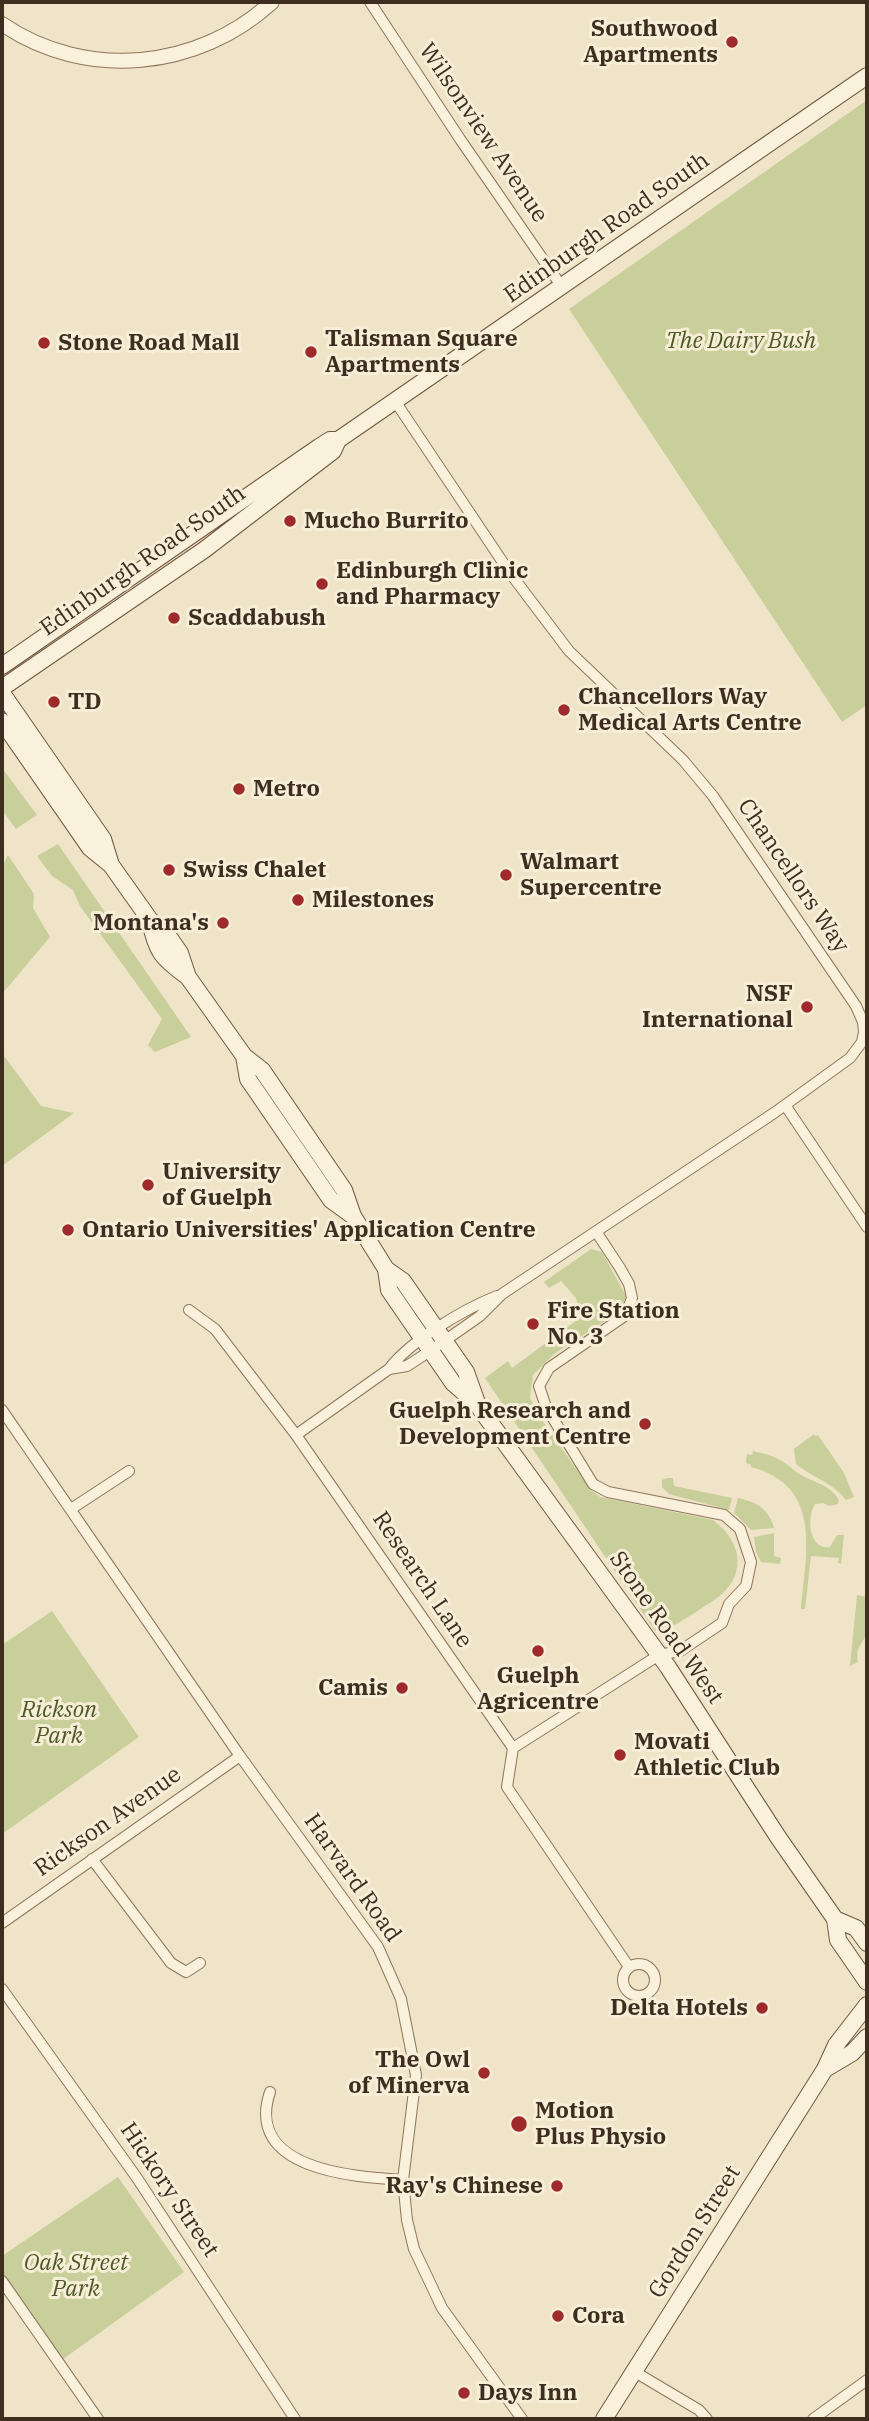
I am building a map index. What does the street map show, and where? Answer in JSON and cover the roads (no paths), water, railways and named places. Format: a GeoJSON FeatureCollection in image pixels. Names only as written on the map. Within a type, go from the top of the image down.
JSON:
{"type":"FeatureCollection","features":[{"type":"Feature","properties":{"kind":"main road","name":"Edinburgh Road South"},"geometry":{"type":"LineString","coordinates":[[2,688],[204,550],[333,451],[338,440],[867,76]]}},
{"type":"Feature","properties":{"kind":"main road","name":"Edinburgh Road South"},"geometry":{"type":"LineString","coordinates":[[2,666],[330,440],[338,440]]}},
{"type":"Feature","properties":{"kind":"main road","name":"Stone Road West"},"geometry":{"type":"LineString","coordinates":[[2,693],[103,839],[111,865]]}},
{"type":"Feature","properties":{"kind":"main road","name":"Stone Road West"},"geometry":{"type":"LineString","coordinates":[[2,721],[90,848],[111,865],[150,920],[155,944],[168,962],[188,977],[244,1056],[262,1070],[307,1135],[344,1190],[353,1216],[386,1269],[389,1290],[433,1340],[453,1383],[476,1403],[659,1655],[835,1919],[838,1940],[867,1982]]}},
{"type":"Feature","properties":{"kind":"main road","name":"Stone Road West"},"geometry":{"type":"LineString","coordinates":[[835,1919],[856,1928],[867,1943]]}},
{"type":"Feature","properties":{"kind":"main road","name":"Gordon Street"},"geometry":{"type":"LineString","coordinates":[[604,2419],[825,2069],[836,2045],[867,2005]]}},
{"type":"Feature","properties":{"kind":"main road","name":"Gordon Street"},"geometry":{"type":"LineString","coordinates":[[825,2069],[852,2053],[867,2037]]}},
{"type":"Feature","properties":{"kind":"street"},"geometry":{"type":"LineString","coordinates":[[2,24],[39,45],[67,53],[113,61],[144,61],[175,55],[217,40],[244,24],[272,2]]}},
{"type":"Feature","properties":{"kind":"street","name":"Wilsonview Avenue"},"geometry":{"type":"LineString","coordinates":[[370,2],[460,139],[562,286]]}},
{"type":"Feature","properties":{"kind":"street","name":"Chancellors Way"},"geometry":{"type":"LineString","coordinates":[[395,401],[510,573],[569,651],[682,760],[713,796],[856,1006],[864,1032],[857,1050],[850,1058],[785,1105],[502,1294],[480,1316],[433,1340]]}},
{"type":"Feature","properties":{"kind":"street"},"geometry":{"type":"LineString","coordinates":[[785,1105],[867,1227]]}},
{"type":"Feature","properties":{"kind":"street"},"geometry":{"type":"LineString","coordinates":[[597,1233],[629,1284],[632,1298],[626,1315],[549,1368],[539,1386],[546,1408],[593,1483],[608,1492],[724,1515],[740,1529],[751,1562],[746,1586],[729,1604],[722,1623],[680,1650],[659,1655],[513,1748],[507,1787],[629,1967]]}},
{"type":"Feature","properties":{"kind":"street","name":"Research Lane"},"geometry":{"type":"LineString","coordinates":[[189,1310],[215,1329],[296,1435],[513,1748]]}},
{"type":"Feature","properties":{"kind":"street"},"geometry":{"type":"LineString","coordinates":[[296,1435],[389,1369],[400,1355],[433,1340]]}},
{"type":"Feature","properties":{"kind":"street","name":"Harvard Road"},"geometry":{"type":"LineString","coordinates":[[4,1417],[71,1509],[240,1756],[378,1947],[401,1999],[416,2075],[403,2180],[407,2220],[414,2249],[429,2284],[455,2327],[522,2419]]}},
{"type":"Feature","properties":{"kind":"street"},"geometry":{"type":"LineString","coordinates":[[71,1509],[129,1471]]}},
{"type":"Feature","properties":{"kind":"street","name":"Rickson Avenue"},"geometry":{"type":"LineString","coordinates":[[2,1923],[240,1756]]}},
{"type":"Feature","properties":{"kind":"street"},"geometry":{"type":"LineString","coordinates":[[92,1859],[171,1963],[186,1972],[200,1963]]}},
{"type":"Feature","properties":{"kind":"street","name":"Hickory Street"},"geometry":{"type":"LineString","coordinates":[[2,1989],[137,2178],[295,2419]]}},
{"type":"Feature","properties":{"kind":"street"},"geometry":{"type":"LineString","coordinates":[[270,2092],[264,2110],[274,2141],[289,2154],[332,2173],[403,2180]]}},
{"type":"Feature","properties":{"kind":"street"},"geometry":{"type":"LineString","coordinates":[[2,2281],[98,2419]]}},
{"type":"Feature","properties":{"kind":"street"},"geometry":{"type":"LineString","coordinates":[[635,2372],[699,2410],[706,2419]]}},
{"type":"Feature","properties":{"kind":"street"},"geometry":{"type":"LineString","coordinates":[[813,2419],[867,2381]]}},
{"type":"Feature","properties":{"kind":"place","name":"Southwood Apartments"},"geometry":{"type":"Point","coordinates":[732,42]}},
{"type":"Feature","properties":{"kind":"place","name":"Stone Road Mall"},"geometry":{"type":"Point","coordinates":[44,343]}},
{"type":"Feature","properties":{"kind":"place","name":"Talisman Square Apartments"},"geometry":{"type":"Point","coordinates":[311,352]}},
{"type":"Feature","properties":{"kind":"place","name":"Mucho Burrito"},"geometry":{"type":"Point","coordinates":[290,521]}},
{"type":"Feature","properties":{"kind":"place","name":"Edinburgh Clinic and Pharmacy"},"geometry":{"type":"Point","coordinates":[322,584]}},
{"type":"Feature","properties":{"kind":"place","name":"Scaddabush"},"geometry":{"type":"Point","coordinates":[174,618]}},
{"type":"Feature","properties":{"kind":"place","name":"TD"},"geometry":{"type":"Point","coordinates":[54,702]}},
{"type":"Feature","properties":{"kind":"place","name":"Chancellors Way Medical Arts Centre"},"geometry":{"type":"Point","coordinates":[564,710]}},
{"type":"Feature","properties":{"kind":"place","name":"Metro"},"geometry":{"type":"Point","coordinates":[239,789]}},
{"type":"Feature","properties":{"kind":"place","name":"Swiss Chalet"},"geometry":{"type":"Point","coordinates":[169,870]}},
{"type":"Feature","properties":{"kind":"place","name":"Walmart Supercentre"},"geometry":{"type":"Point","coordinates":[506,875]}},
{"type":"Feature","properties":{"kind":"place","name":"Milestones"},"geometry":{"type":"Point","coordinates":[298,900]}},
{"type":"Feature","properties":{"kind":"place","name":"Montana's"},"geometry":{"type":"Point","coordinates":[223,923]}},
{"type":"Feature","properties":{"kind":"place","name":"NSF International"},"geometry":{"type":"Point","coordinates":[807,1007]}},
{"type":"Feature","properties":{"kind":"place","name":"University of Guelph"},"geometry":{"type":"Point","coordinates":[148,1185]}},
{"type":"Feature","properties":{"kind":"place","name":"Ontario Universities' Application Centre"},"geometry":{"type":"Point","coordinates":[68,1230]}},
{"type":"Feature","properties":{"kind":"place","name":"Fire Station No. 3"},"geometry":{"type":"Point","coordinates":[533,1324]}},
{"type":"Feature","properties":{"kind":"place","name":"Guelph Research and Development Centre"},"geometry":{"type":"Point","coordinates":[645,1424]}},
{"type":"Feature","properties":{"kind":"place","name":"Guelph Agricentre"},"geometry":{"type":"Point","coordinates":[538,1651]}},
{"type":"Feature","properties":{"kind":"place","name":"Camis"},"geometry":{"type":"Point","coordinates":[402,1688]}},
{"type":"Feature","properties":{"kind":"place","name":"Movati Athletic Club"},"geometry":{"type":"Point","coordinates":[620,1755]}},
{"type":"Feature","properties":{"kind":"place","name":"Delta Hotels"},"geometry":{"type":"Point","coordinates":[762,2008]}},
{"type":"Feature","properties":{"kind":"place","name":"The Owl of Minerva"},"geometry":{"type":"Point","coordinates":[484,2073]}},
{"type":"Feature","properties":{"kind":"place","name":"Motion Plus Physio"},"geometry":{"type":"Point","coordinates":[519,2124]}},
{"type":"Feature","properties":{"kind":"place","name":"Ray's Chinese"},"geometry":{"type":"Point","coordinates":[557,2186]}},
{"type":"Feature","properties":{"kind":"place","name":"Cora"},"geometry":{"type":"Point","coordinates":[558,2316]}},
{"type":"Feature","properties":{"kind":"place","name":"Days Inn"},"geometry":{"type":"Point","coordinates":[464,2393]}},
{"type":"Feature","properties":{"kind":"park label","name":"The Dairy Bush"},"geometry":{"type":"Point","coordinates":[741,341]}},
{"type":"Feature","properties":{"kind":"park label","name":"Rickson Park"},"geometry":{"type":"Point","coordinates":[59,1723]}},
{"type":"Feature","properties":{"kind":"park label","name":"Oak Street Park"},"geometry":{"type":"Point","coordinates":[76,2276]}}]}
